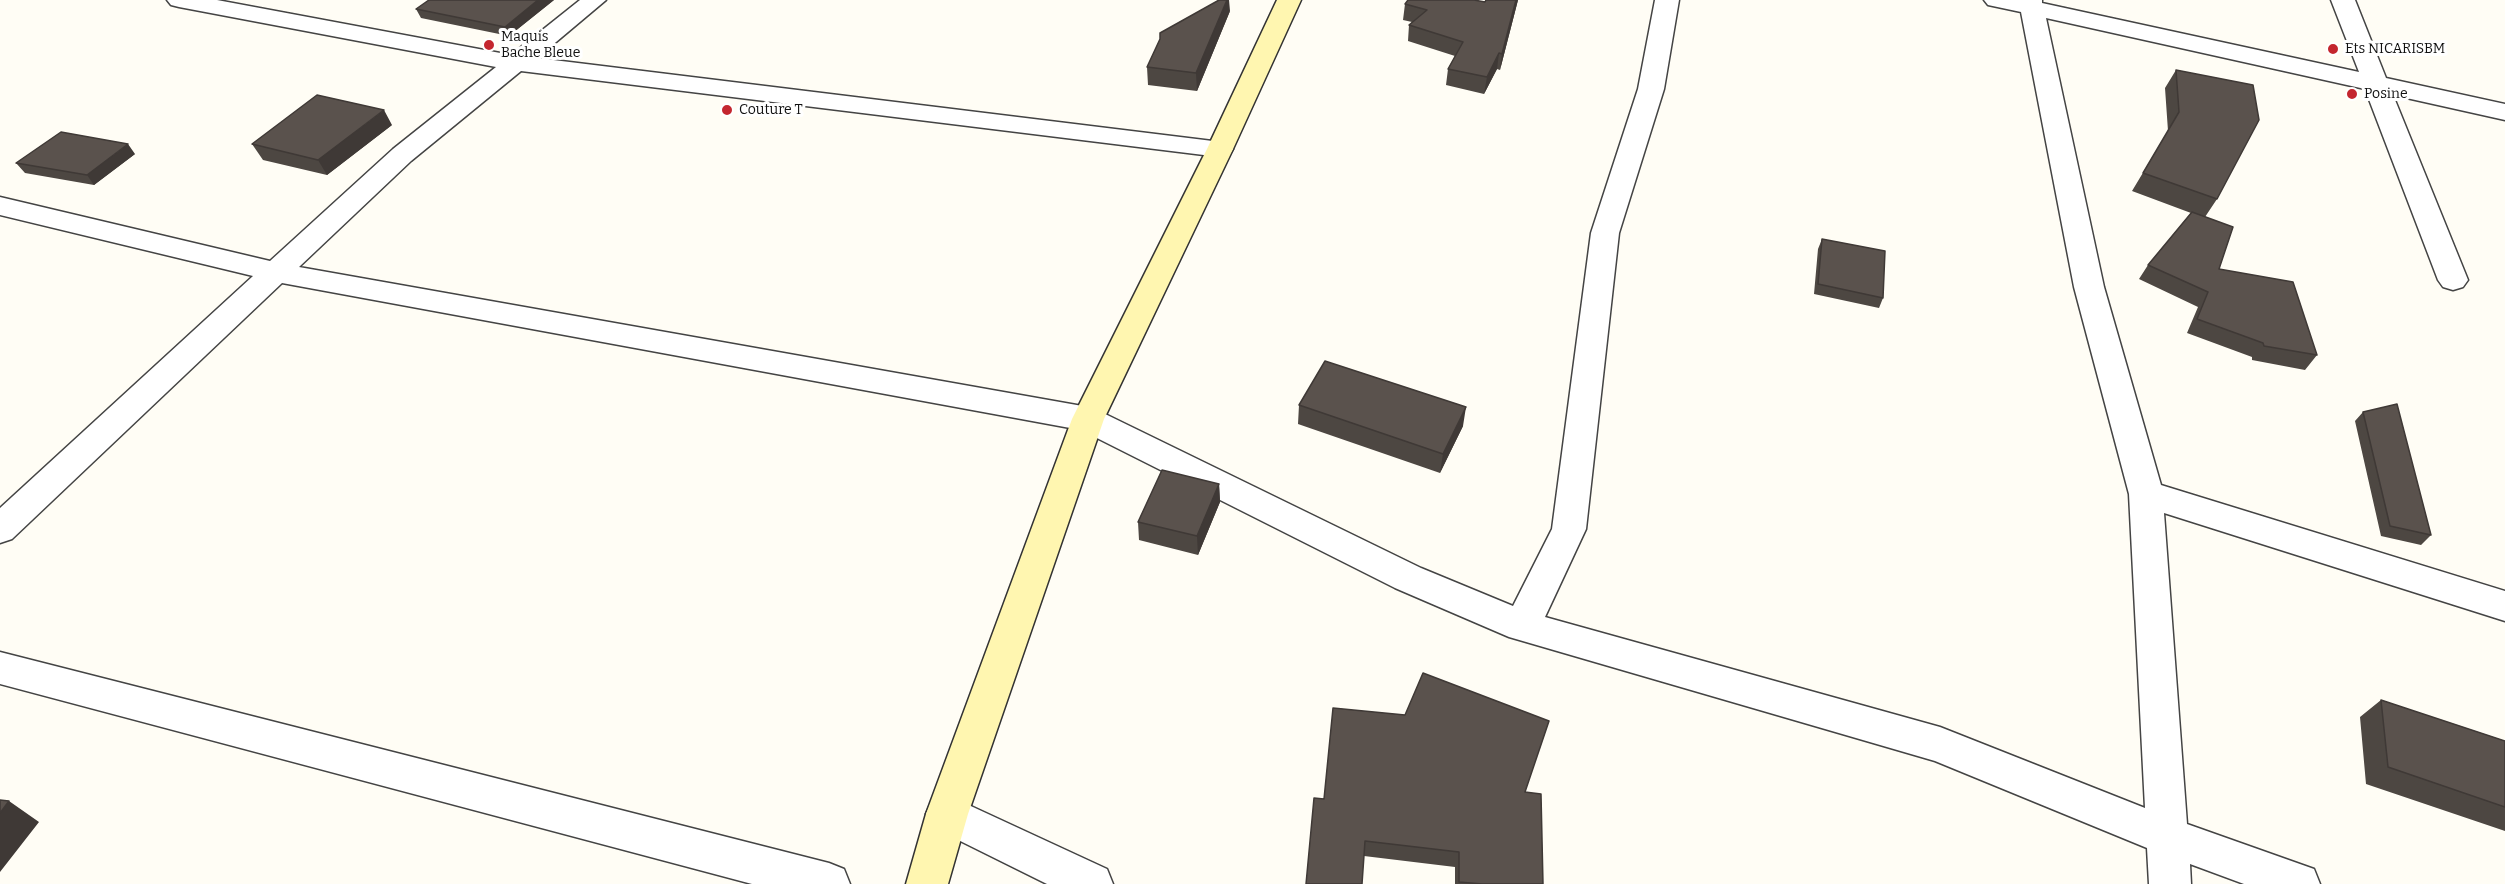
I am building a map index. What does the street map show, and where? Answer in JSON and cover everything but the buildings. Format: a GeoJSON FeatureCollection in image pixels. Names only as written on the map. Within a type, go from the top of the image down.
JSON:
{"type":"FeatureCollection","features":[{"type":"Feature","properties":{"kind":"street"},"geometry":{"type":"LineString","coordinates":[[179,0],[255,6],[516,63],[1220,149]]}},
{"type":"Feature","properties":{"kind":"street"},"geometry":{"type":"LineString","coordinates":[[0,529],[402,155],[594,0]]}},
{"type":"Feature","properties":{"kind":"street"},"geometry":{"type":"LineString","coordinates":[[927,884],[947,814],[1088,419],[1220,149],[1289,0]]}},
{"type":"Feature","properties":{"kind":"street"},"geometry":{"type":"LineString","coordinates":[[1522,626],[1569,529],[1605,233],[1651,90],[1667,0]]}},
{"type":"Feature","properties":{"kind":"street"},"geometry":{"type":"LineString","coordinates":[[1996,0],[2030,4],[2505,112]]}},
{"type":"Feature","properties":{"kind":"street"},"geometry":{"type":"LineString","coordinates":[[2343,0],[2453,280]]}},
{"type":"Feature","properties":{"kind":"street"},"geometry":{"type":"LineString","coordinates":[[2030,4],[2090,287],[2146,494],[2170,884]]}},
{"type":"Feature","properties":{"kind":"street"},"geometry":{"type":"LineString","coordinates":[[0,206],[275,273],[1088,419],[1408,578],[1522,626],[1940,745],[2167,836],[2299,884]]}},
{"type":"Feature","properties":{"kind":"street"},"geometry":{"type":"LineString","coordinates":[[2146,494],[2505,606]]}},
{"type":"Feature","properties":{"kind":"street"},"geometry":{"type":"LineString","coordinates":[[0,668],[829,884]]}},
{"type":"Feature","properties":{"kind":"street"},"geometry":{"type":"LineString","coordinates":[[947,814],[1092,884]]}},
{"type":"Feature","properties":{"kind":"place","name":"Maquis Bache Bleue"},"geometry":{"type":"Point","coordinates":[489,45]}},
{"type":"Feature","properties":{"kind":"place","name":"Ets NICARISBM"},"geometry":{"type":"Point","coordinates":[2333,49]}},
{"type":"Feature","properties":{"kind":"place","name":"Posine"},"geometry":{"type":"Point","coordinates":[2352,94]}},
{"type":"Feature","properties":{"kind":"place","name":"Couture T"},"geometry":{"type":"Point","coordinates":[727,110]}}]}
